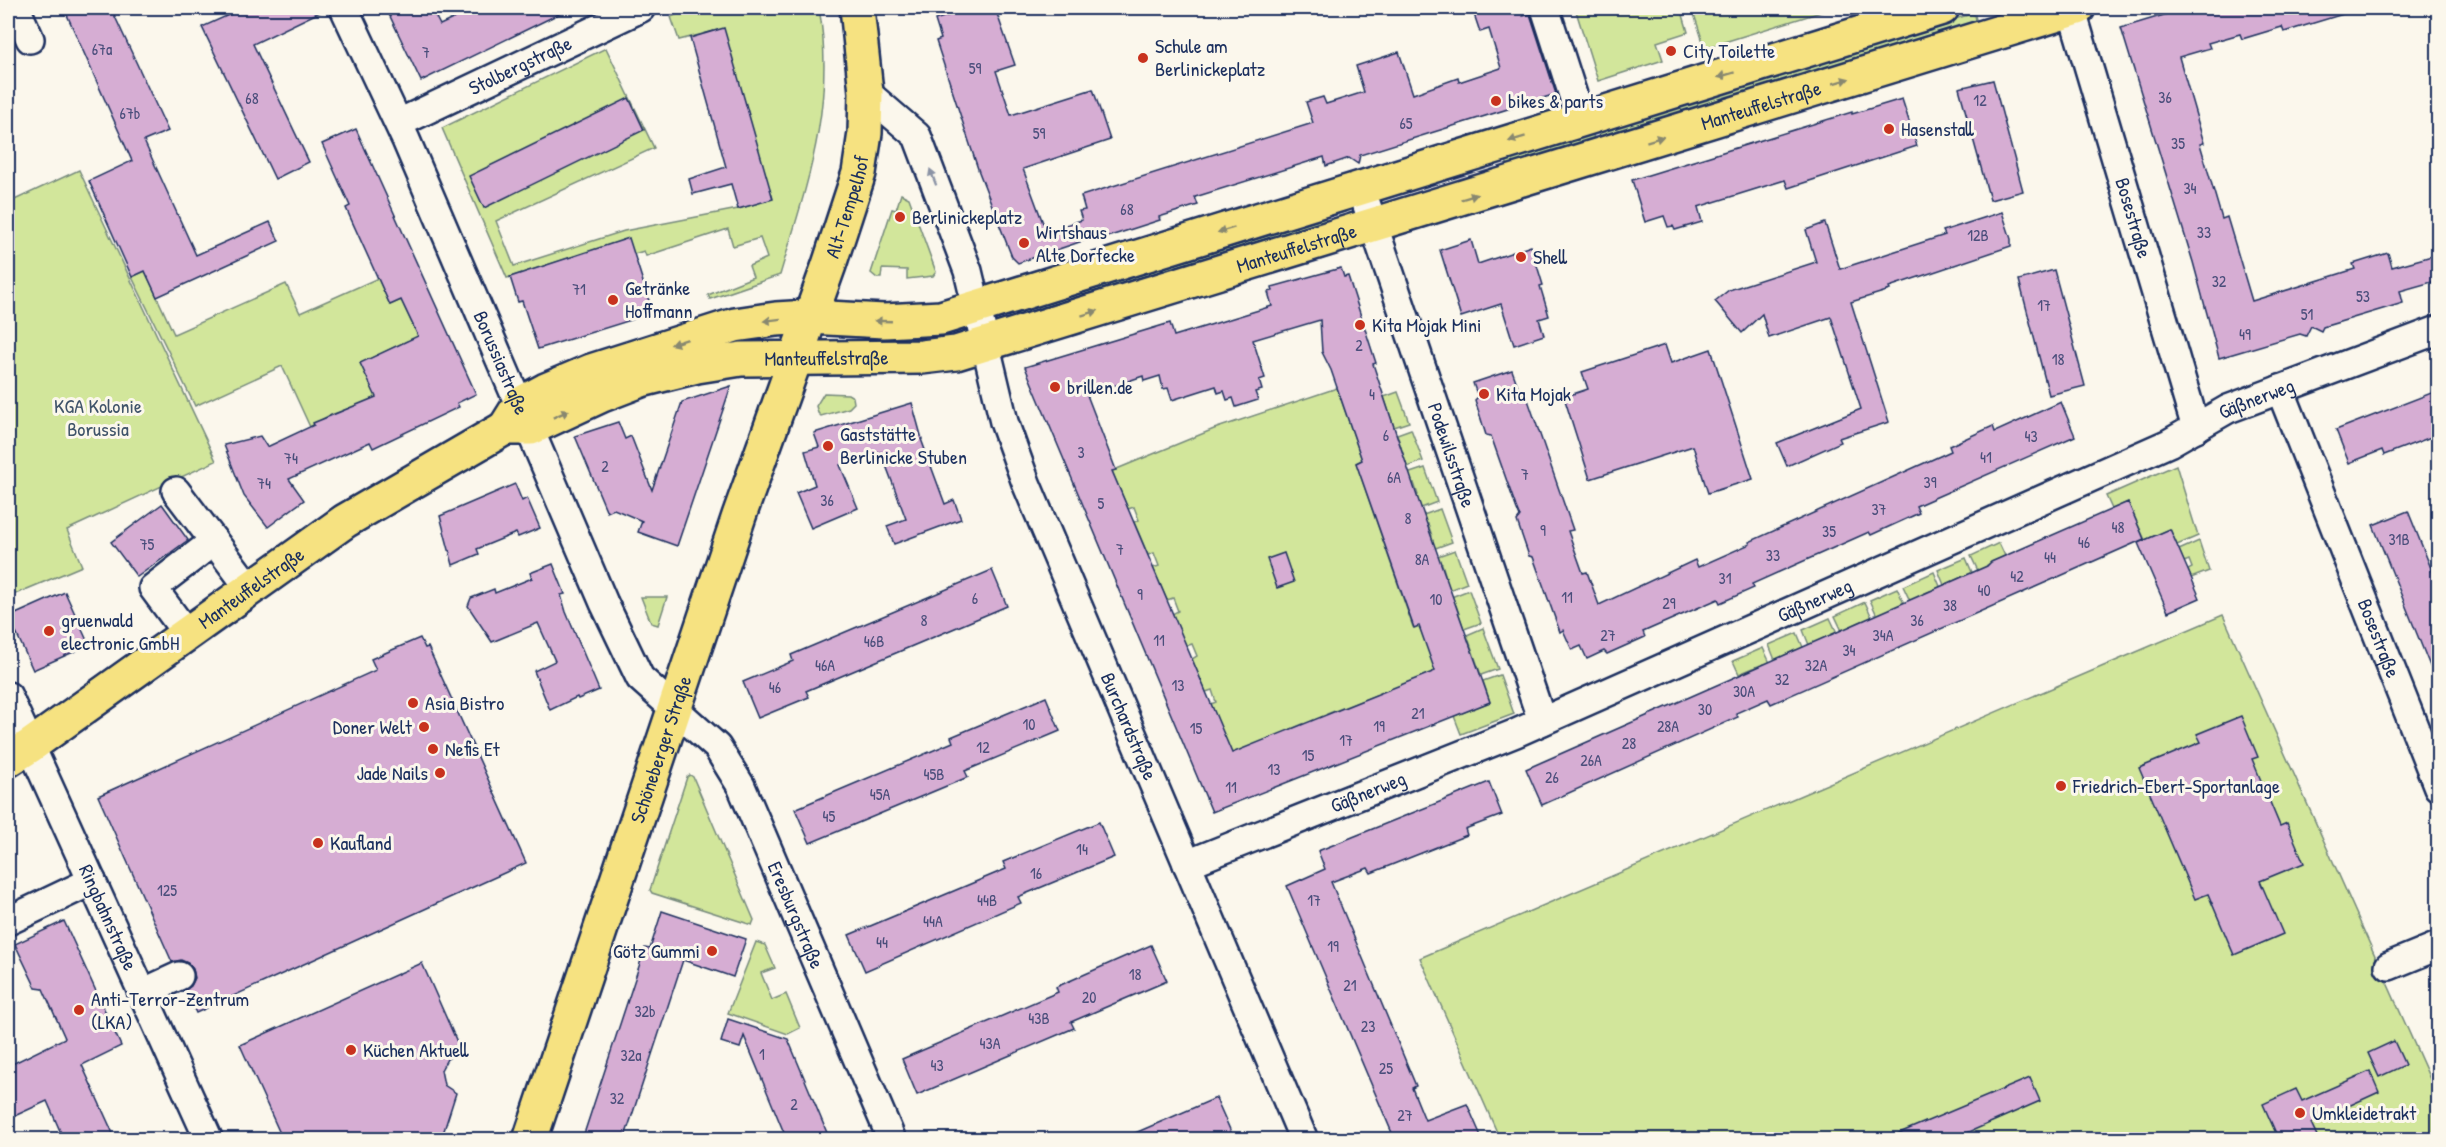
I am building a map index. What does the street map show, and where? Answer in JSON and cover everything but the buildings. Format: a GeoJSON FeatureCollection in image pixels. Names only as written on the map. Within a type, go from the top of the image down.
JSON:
{"type":"FeatureCollection","features":[{"type":"Feature","properties":{"kind":"main road","name":"Alt-Tempelhof"},"geometry":{"type":"LineString","coordinates":[[794,358],[859,173],[865,133],[866,92],[857,8]]}},
{"type":"Feature","properties":{"kind":"main road","name":"Manteuffelstraße"},"geometry":{"type":"LineString","coordinates":[[519,420],[546,390],[591,371],[710,332],[776,318],[903,321],[941,318],[1942,8]]}},
{"type":"Feature","properties":{"kind":"main road","name":"Manteuffelstraße"},"geometry":{"type":"LineString","coordinates":[[19,753],[354,515],[519,420],[669,372],[741,359],[922,357],[956,353],[1373,226],[1994,20],[2074,8]]}},
{"type":"Feature","properties":{"kind":"main road","name":"Schöneberger Straße"},"geometry":{"type":"LineString","coordinates":[[531,1140],[674,709],[794,358]]}},
{"type":"Feature","properties":{"kind":"street"},"geometry":{"type":"LineString","coordinates":[[16,8],[30,39]]}},
{"type":"Feature","properties":{"kind":"street","name":"Borussiastraße"},"geometry":{"type":"LineString","coordinates":[[344,8],[399,123],[519,420],[604,603],[640,678],[674,709]]}},
{"type":"Feature","properties":{"kind":"street","name":"Stolbergstraße"},"geometry":{"type":"LineString","coordinates":[[399,123],[641,8]]}},
{"type":"Feature","properties":{"kind":"street"},"geometry":{"type":"LineString","coordinates":[[1545,8],[1581,120]]}},
{"type":"Feature","properties":{"kind":"street","name":"Bosestraße"},"geometry":{"type":"LineString","coordinates":[[2074,8],[2196,428]]}},
{"type":"Feature","properties":{"kind":"street"},"geometry":{"type":"LineString","coordinates":[[866,92],[917,136],[968,271],[977,307]]}},
{"type":"Feature","properties":{"kind":"street","name":"Podewilsstraße"},"geometry":{"type":"LineString","coordinates":[[1361,188],[1542,721]]}},
{"type":"Feature","properties":{"kind":"street","name":"Burchardstraße"},"geometry":{"type":"LineString","coordinates":[[977,307],[1004,422],[1026,483],[1305,1140]]}},
{"type":"Feature","properties":{"kind":"street","name":"Gäßnerweg"},"geometry":{"type":"LineString","coordinates":[[1187,864],[1542,721],[2169,443],[2228,410],[2439,330]]}},
{"type":"Feature","properties":{"kind":"street","name":"Bosestraße"},"geometry":{"type":"LineString","coordinates":[[2280,389],[2439,787]]}},
{"type":"Feature","properties":{"kind":"street"},"geometry":{"type":"LineString","coordinates":[[176,491],[250,589]]}},
{"type":"Feature","properties":{"kind":"street"},"geometry":{"type":"LineString","coordinates":[[187,634],[153,588],[214,541]]}},
{"type":"Feature","properties":{"kind":"street","name":"Ringbahnstraße"},"geometry":{"type":"LineString","coordinates":[[8,696],[19,753],[92,882],[208,1140]]}},
{"type":"Feature","properties":{"kind":"street","name":"Eresburgstraße"},"geometry":{"type":"LineString","coordinates":[[674,709],[717,747],[741,786],[892,1140]]}},
{"type":"Feature","properties":{"kind":"street"},"geometry":{"type":"LineString","coordinates":[[8,921],[92,882]]}},
{"type":"Feature","properties":{"kind":"street"},"geometry":{"type":"LineString","coordinates":[[2388,966],[2439,946]]}},
{"type":"Feature","properties":{"kind":"street"},"geometry":{"type":"LineString","coordinates":[[142,993],[179,976]]}},
{"type":"Feature","properties":{"kind":"green space"},"geometry":{"type":"Polygon","coordinates":[[[691,8],[819,8],[824,77],[821,111],[809,176],[780,275],[710,299],[708,295],[753,277],[749,266],[767,258],[760,238],[733,246],[728,229],[646,256],[644,251],[634,254],[628,239],[507,278],[442,128],[606,48],[654,148],[496,221],[514,266],[624,231],[738,209],[772,199],[723,29],[679,40],[671,17],[691,8]]]}},
{"type":"Feature","properties":{"kind":"green space"},"geometry":{"type":"Polygon","coordinates":[[[1575,8],[1681,8],[1688,32],[1657,42],[1663,60],[1598,81],[1575,8]]]}},
{"type":"Feature","properties":{"kind":"green space"},"geometry":{"type":"Polygon","coordinates":[[[1692,8],[1834,8],[1705,48],[1692,8]]]}},
{"type":"Feature","properties":{"kind":"green space"},"geometry":{"type":"Polygon","coordinates":[[[1971,14],[1975,15],[1977,24],[1601,141],[1598,129],[1971,14]]]}},
{"type":"Feature","properties":{"kind":"green space"},"geometry":{"type":"Polygon","coordinates":[[[1592,131],[1595,143],[1509,169],[1505,158],[1592,131]]]}},
{"type":"Feature","properties":{"kind":"green space","name":"KGA Kolonie Borussia"},"geometry":{"type":"Polygon","coordinates":[[[79,170],[216,461],[67,530],[82,566],[8,597],[8,203],[79,170]]]}},
{"type":"Feature","properties":{"kind":"green space"},"geometry":{"type":"Polygon","coordinates":[[[901,194],[909,198],[936,272],[933,276],[907,279],[907,270],[882,269],[881,278],[871,273],[892,209],[896,210],[901,194]]]}},
{"type":"Feature","properties":{"kind":"green space"},"geometry":{"type":"Polygon","coordinates":[[[1324,215],[1327,225],[1019,321],[1015,310],[1324,215]]]}},
{"type":"Feature","properties":{"kind":"green space"},"geometry":{"type":"Polygon","coordinates":[[[145,271],[174,334],[286,284],[300,313],[378,278],[390,305],[401,300],[419,338],[407,341],[361,363],[424,382],[328,416],[310,427],[282,366],[195,406],[132,277],[145,271]]]}},
{"type":"Feature","properties":{"kind":"green space"},"geometry":{"type":"Polygon","coordinates":[[[1337,388],[1362,460],[1356,463],[1413,627],[1419,626],[1444,680],[1376,695],[1327,714],[1330,721],[1306,730],[1303,724],[1291,729],[1293,735],[1264,741],[1247,752],[1231,767],[1211,704],[1216,702],[1212,690],[1206,692],[1192,659],[1197,656],[1192,644],[1186,646],[1172,614],[1178,611],[1173,598],[1167,600],[1153,568],[1159,566],[1154,553],[1148,555],[1134,522],[1139,520],[1134,507],[1128,509],[1112,471],[1214,429],[1337,388]]]}},
{"type":"Feature","properties":{"kind":"green space"},"geometry":{"type":"Polygon","coordinates":[[[1398,392],[1409,422],[1394,427],[1384,397],[1398,392]]]}},
{"type":"Feature","properties":{"kind":"green space"},"geometry":{"type":"Polygon","coordinates":[[[824,393],[848,394],[853,397],[854,403],[849,408],[821,416],[816,406],[824,393]]]}},
{"type":"Feature","properties":{"kind":"green space"},"geometry":{"type":"Polygon","coordinates":[[[1411,429],[1423,461],[1402,469],[1403,454],[1397,434],[1411,429]]]}},
{"type":"Feature","properties":{"kind":"green space"},"geometry":{"type":"Polygon","coordinates":[[[2176,465],[2198,536],[2177,545],[2170,529],[2145,540],[2128,502],[2112,509],[2106,496],[2176,465]]]}},
{"type":"Feature","properties":{"kind":"green space"},"geometry":{"type":"Polygon","coordinates":[[[1425,468],[1437,502],[1416,510],[1412,497],[1418,495],[1414,483],[1407,485],[1404,475],[1425,468]]]}},
{"type":"Feature","properties":{"kind":"green space"},"geometry":{"type":"Polygon","coordinates":[[[1440,509],[1452,542],[1430,550],[1426,538],[1432,536],[1428,524],[1422,526],[1418,517],[1440,509]]]}},
{"type":"Feature","properties":{"kind":"green space"},"geometry":{"type":"Polygon","coordinates":[[[2199,541],[2209,571],[2191,578],[2188,570],[2192,568],[2189,560],[2184,562],[2179,550],[2199,541]]]}},
{"type":"Feature","properties":{"kind":"green space"},"geometry":{"type":"Polygon","coordinates":[[[1999,543],[2005,556],[1987,565],[1989,570],[1980,575],[1971,556],[1999,543]]]}},
{"type":"Feature","properties":{"kind":"green space"},"geometry":{"type":"Polygon","coordinates":[[[1455,550],[1467,583],[1444,592],[1440,579],[1446,577],[1442,564],[1435,566],[1432,558],[1455,550]]]}},
{"type":"Feature","properties":{"kind":"green space"},"geometry":{"type":"Polygon","coordinates":[[[1966,558],[1974,577],[1966,581],[1964,576],[1953,581],[1946,590],[1938,570],[1966,558]]]}},
{"type":"Feature","properties":{"kind":"green space"},"geometry":{"type":"Polygon","coordinates":[[[1934,572],[1942,591],[1932,596],[1930,591],[1920,595],[1912,605],[1903,586],[1934,572]]]}},
{"type":"Feature","properties":{"kind":"green space"},"geometry":{"type":"Polygon","coordinates":[[[1897,588],[1906,608],[1891,609],[1879,620],[1870,600],[1897,588]]]}},
{"type":"Feature","properties":{"kind":"green space"},"geometry":{"type":"Polygon","coordinates":[[[1469,590],[1481,623],[1464,629],[1456,605],[1446,599],[1469,590]]]}},
{"type":"Feature","properties":{"kind":"green space"},"geometry":{"type":"Polygon","coordinates":[[[641,597],[667,597],[658,625],[651,623],[641,597]]]}},
{"type":"Feature","properties":{"kind":"green space"},"geometry":{"type":"Polygon","coordinates":[[[1865,602],[1874,622],[1865,626],[1862,621],[1853,625],[1844,635],[1835,616],[1865,602]]]}},
{"type":"Feature","properties":{"kind":"green space","name":"Friedrich-Ebert-Sportanlage"},"geometry":{"type":"Polygon","coordinates":[[[2223,615],[2438,1097],[2438,1139],[1500,1139],[1420,958],[2223,615]]]}},
{"type":"Feature","properties":{"kind":"green space"},"geometry":{"type":"Polygon","coordinates":[[[1830,618],[1839,637],[1823,639],[1811,650],[1803,630],[1830,618]]]}},
{"type":"Feature","properties":{"kind":"green space"},"geometry":{"type":"Polygon","coordinates":[[[1483,628],[1498,669],[1481,675],[1467,635],[1483,628]]]}},
{"type":"Feature","properties":{"kind":"green space"},"geometry":{"type":"Polygon","coordinates":[[[1797,633],[1805,652],[1795,650],[1785,655],[1787,660],[1777,665],[1769,645],[1797,633]]]}},
{"type":"Feature","properties":{"kind":"green space"},"geometry":{"type":"Polygon","coordinates":[[[1763,648],[1772,667],[1765,670],[1763,664],[1739,674],[1733,661],[1763,648]]]}},
{"type":"Feature","properties":{"kind":"green space"},"geometry":{"type":"Polygon","coordinates":[[[1500,675],[1514,714],[1461,734],[1454,716],[1490,702],[1483,681],[1500,675]]]}},
{"type":"Feature","properties":{"kind":"green space"},"geometry":{"type":"Polygon","coordinates":[[[690,775],[693,777],[754,920],[752,925],[652,893],[650,890],[687,777],[690,775]]]}},
{"type":"Feature","properties":{"kind":"green space"},"geometry":{"type":"Polygon","coordinates":[[[756,942],[765,945],[775,968],[761,973],[772,1000],[786,994],[800,1028],[788,1034],[728,1013],[756,942]]]}},
{"type":"Feature","properties":{"kind":"place","name":"City Toilette"},"geometry":{"type":"Point","coordinates":[1671,51]}},
{"type":"Feature","properties":{"kind":"place","name":"Schule am Berlinickeplatz"},"geometry":{"type":"Point","coordinates":[1143,58]}},
{"type":"Feature","properties":{"kind":"place","name":"bikes & parts"},"geometry":{"type":"Point","coordinates":[1496,101]}},
{"type":"Feature","properties":{"kind":"place","name":"Hasenstall"},"geometry":{"type":"Point","coordinates":[1889,129]}},
{"type":"Feature","properties":{"kind":"place","name":"Berlinickeplatz"},"geometry":{"type":"Point","coordinates":[900,217]}},
{"type":"Feature","properties":{"kind":"place","name":"Wirtshaus Alte Dorfecke"},"geometry":{"type":"Point","coordinates":[1024,243]}},
{"type":"Feature","properties":{"kind":"place","name":"Shell"},"geometry":{"type":"Point","coordinates":[1521,257]}},
{"type":"Feature","properties":{"kind":"place","name":"Getränke Hoffmann"},"geometry":{"type":"Point","coordinates":[613,300]}},
{"type":"Feature","properties":{"kind":"place","name":"Kita Mojak Mini"},"geometry":{"type":"Point","coordinates":[1360,325]}},
{"type":"Feature","properties":{"kind":"place","name":"brillen.de"},"geometry":{"type":"Point","coordinates":[1055,387]}},
{"type":"Feature","properties":{"kind":"place","name":"Kita Mojak"},"geometry":{"type":"Point","coordinates":[1484,394]}},
{"type":"Feature","properties":{"kind":"place","name":"Gaststätte Berlinicke Stuben"},"geometry":{"type":"Point","coordinates":[828,446]}},
{"type":"Feature","properties":{"kind":"place","name":"gruenwald electronic GmbH"},"geometry":{"type":"Point","coordinates":[49,631]}},
{"type":"Feature","properties":{"kind":"place","name":"Asia Bistro"},"geometry":{"type":"Point","coordinates":[413,703]}},
{"type":"Feature","properties":{"kind":"place","name":"Doner Welt"},"geometry":{"type":"Point","coordinates":[424,727]}},
{"type":"Feature","properties":{"kind":"place","name":"Nefis Et"},"geometry":{"type":"Point","coordinates":[433,749]}},
{"type":"Feature","properties":{"kind":"place","name":"Jade Nails"},"geometry":{"type":"Point","coordinates":[440,773]}},
{"type":"Feature","properties":{"kind":"place","name":"Friedrich-Ebert-Sportanlage"},"geometry":{"type":"Point","coordinates":[2061,786]}},
{"type":"Feature","properties":{"kind":"place","name":"Kaufland"},"geometry":{"type":"Point","coordinates":[318,843]}},
{"type":"Feature","properties":{"kind":"place","name":"Götz Gummi"},"geometry":{"type":"Point","coordinates":[712,951]}},
{"type":"Feature","properties":{"kind":"place","name":"Anti-Terror-Zentrum (LKA)"},"geometry":{"type":"Point","coordinates":[79,1010]}},
{"type":"Feature","properties":{"kind":"place","name":"Küchen Aktuell"},"geometry":{"type":"Point","coordinates":[351,1050]}},
{"type":"Feature","properties":{"kind":"place","name":"Umkleidetrakt"},"geometry":{"type":"Point","coordinates":[2300,1113]}}]}
